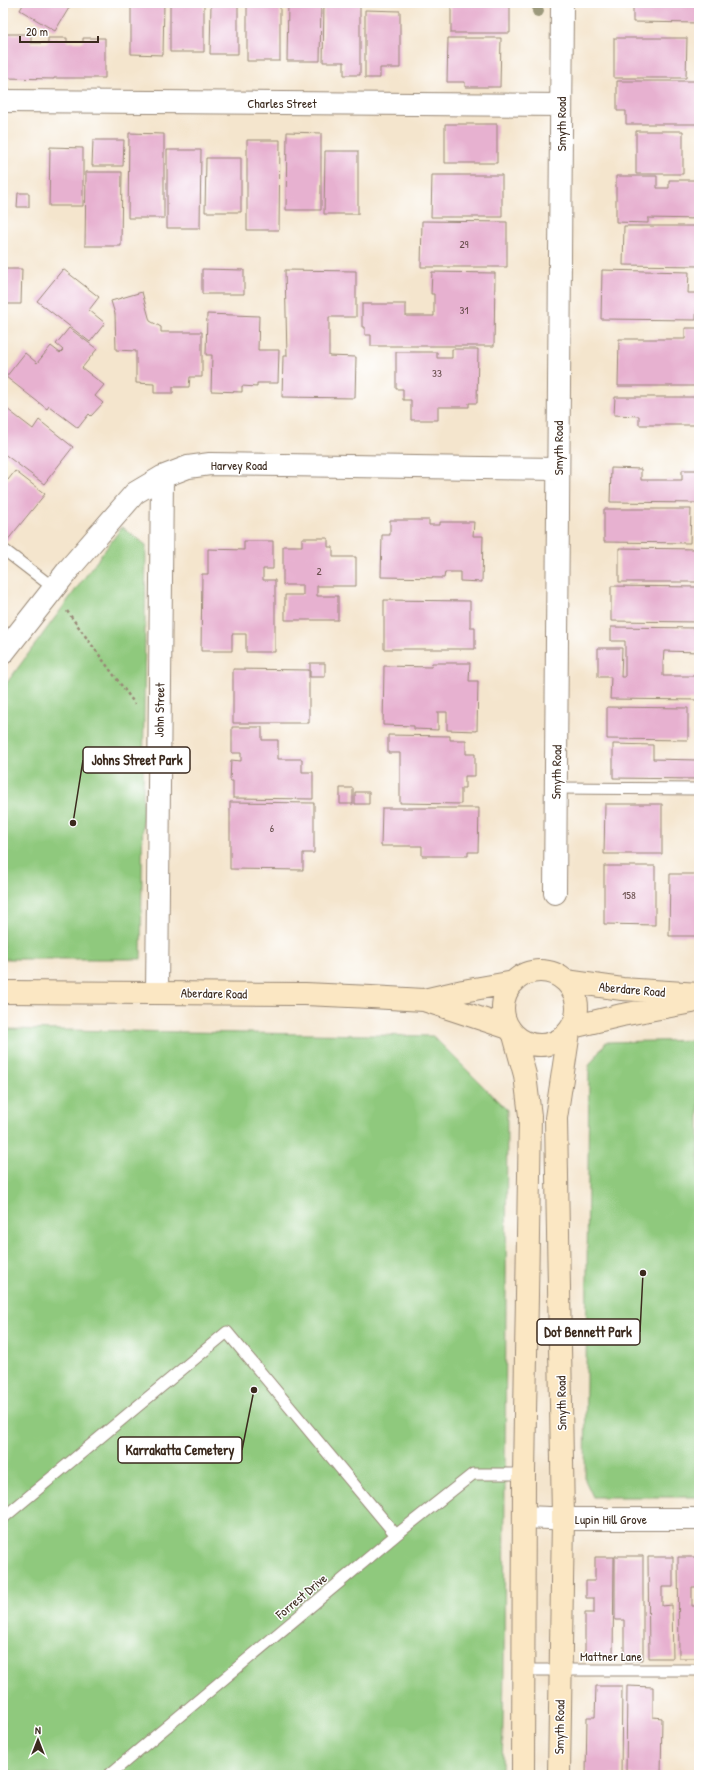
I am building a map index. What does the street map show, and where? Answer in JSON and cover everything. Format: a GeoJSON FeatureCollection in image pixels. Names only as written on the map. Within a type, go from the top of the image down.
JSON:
{"type":"FeatureCollection","features":[{"type":"Feature","properties":{"kind":"main road"},"geometry":{"type":"LineString","coordinates":[[534,972],[545,972],[556,975],[566,981],[576,998],[576,1018],[570,1029],[559,1039],[548,1044],[536,1045],[524,1042],[512,1031],[504,1019],[504,999],[507,990],[514,982],[523,975],[534,972]]}},
{"type":"Feature","properties":{"kind":"main road","name":"Aberdare Road"},"geometry":{"type":"LineString","coordinates":[[566,981],[622,989],[699,994]]}},
{"type":"Feature","properties":{"kind":"main road","name":"Aberdare Road"},"geometry":{"type":"LineString","coordinates":[[3,992],[305,994],[424,1000],[514,982]]}},
{"type":"Feature","properties":{"kind":"main road","name":"Aberdare Road"},"geometry":{"type":"LineString","coordinates":[[424,1000],[512,1031]]}},
{"type":"Feature","properties":{"kind":"main road","name":"Aberdare Road"},"geometry":{"type":"LineString","coordinates":[[570,1029],[622,1015],[699,1000]]}},
{"type":"Feature","properties":{"kind":"main road","name":"Smyth Road"},"geometry":{"type":"LineString","coordinates":[[559,1775],[563,1518],[556,1118],[570,1029]]}},
{"type":"Feature","properties":{"kind":"main road"},"geometry":{"type":"LineString","coordinates":[[512,1031],[526,1075],[530,1116],[524,1474],[523,1775]]}},
{"type":"Feature","properties":{"kind":"street","name":"Smyth Road"},"geometry":{"type":"LineString","coordinates":[[555,893],[562,3]]}},
{"type":"Feature","properties":{"kind":"street","name":"Charles Street"},"geometry":{"type":"LineString","coordinates":[[3,101],[561,105]]}},
{"type":"Feature","properties":{"kind":"street","name":"Harvey Road"},"geometry":{"type":"LineString","coordinates":[[3,654],[69,569],[135,493],[162,477],[188,467],[210,464],[558,469]]}},
{"type":"Feature","properties":{"kind":"street","name":"John Street"},"geometry":{"type":"LineString","coordinates":[[157,992],[162,477]]}},
{"type":"Feature","properties":{"kind":"street","name":"Lupin Hill Grove"},"geometry":{"type":"LineString","coordinates":[[524,1517],[699,1519]]}},
{"type":"Feature","properties":{"kind":"lane"},"geometry":{"type":"LineString","coordinates":[[3,549],[46,582]]}},
{"type":"Feature","properties":{"kind":"lane"},"geometry":{"type":"LineString","coordinates":[[556,788],[699,789]]}},
{"type":"Feature","properties":{"kind":"lane"},"geometry":{"type":"LineString","coordinates":[[3,1518],[227,1332],[396,1535]]}},
{"type":"Feature","properties":{"kind":"lane","name":"Forrest Drive"},"geometry":{"type":"LineString","coordinates":[[109,1775],[396,1535],[473,1474],[524,1474]]}},
{"type":"Feature","properties":{"kind":"lane","name":"Mattner Lane"},"geometry":{"type":"LineString","coordinates":[[523,1670],[699,1670]]}},
{"type":"Feature","properties":{"kind":"path"},"geometry":{"type":"LineString","coordinates":[[65,609],[139,709]]}},
{"type":"Feature","properties":{"kind":"green space"},"geometry":{"type":"Polygon","coordinates":[[[122,527],[146,545],[141,959],[3,959],[3,688],[122,527]]]}},
{"type":"Feature","properties":{"kind":"green space"},"geometry":{"type":"Polygon","coordinates":[[[3,1029],[433,1036],[507,1110],[504,1669],[502,1775],[3,1775],[3,1029]]]}},
{"type":"Feature","properties":{"kind":"green space"},"geometry":{"type":"Polygon","coordinates":[[[699,1040],[699,1497],[593,1497],[585,1480],[589,1066],[606,1042],[699,1040]]]}},
{"type":"Feature","properties":{"kind":"building"},"geometry":{"type":"Polygon","coordinates":[[[24,3],[72,3],[55,31],[20,10],[24,3]]]}},
{"type":"Feature","properties":{"kind":"building"},"geometry":{"type":"Polygon","coordinates":[[[131,3],[164,3],[163,55],[131,54],[131,3]]]}},
{"type":"Feature","properties":{"kind":"building"},"geometry":{"type":"Polygon","coordinates":[[[170,3],[204,3],[204,52],[170,52],[170,3]]]}},
{"type":"Feature","properties":{"kind":"building"},"geometry":{"type":"Polygon","coordinates":[[[211,3],[238,3],[238,54],[210,54],[211,3]]]}},
{"type":"Feature","properties":{"kind":"building"},"geometry":{"type":"Polygon","coordinates":[[[247,3],[280,3],[280,61],[247,61],[247,3]]]}},
{"type":"Feature","properties":{"kind":"building"},"geometry":{"type":"Polygon","coordinates":[[[288,3],[321,3],[320,61],[287,61],[288,3]]]}},
{"type":"Feature","properties":{"kind":"building"},"geometry":{"type":"Polygon","coordinates":[[[324,3],[360,3],[360,75],[344,75],[344,62],[323,62],[324,3]]]}},
{"type":"Feature","properties":{"kind":"building"},"geometry":{"type":"Polygon","coordinates":[[[451,3],[510,3],[510,33],[451,33],[451,3]]]}},
{"type":"Feature","properties":{"kind":"building"},"geometry":{"type":"Polygon","coordinates":[[[633,3],[699,3],[699,23],[633,22],[633,3]]]}},
{"type":"Feature","properties":{"kind":"building"},"geometry":{"type":"Polygon","coordinates":[[[365,10],[400,11],[400,68],[380,68],[380,78],[365,78],[365,10]]]}},
{"type":"Feature","properties":{"kind":"building"},"geometry":{"type":"Polygon","coordinates":[[[4,34],[31,34],[31,43],[48,43],[48,38],[67,38],[67,42],[83,42],[83,38],[105,38],[105,78],[4,78],[4,34]]]}},
{"type":"Feature","properties":{"kind":"building"},"geometry":{"type":"Polygon","coordinates":[[[448,38],[501,38],[500,87],[465,87],[465,82],[447,82],[448,38]]]}},
{"type":"Feature","properties":{"kind":"building"},"geometry":{"type":"Polygon","coordinates":[[[614,38],[687,38],[686,78],[614,78],[614,38]]]}},
{"type":"Feature","properties":{"kind":"building"},"geometry":{"type":"Polygon","coordinates":[[[617,81],[699,81],[699,124],[626,124],[626,111],[617,111],[617,81]]]}},
{"type":"Feature","properties":{"kind":"building"},"geometry":{"type":"Polygon","coordinates":[[[3,124],[6,124],[6,164],[3,164],[3,124]]]}},
{"type":"Feature","properties":{"kind":"building"},"geometry":{"type":"Polygon","coordinates":[[[445,124],[497,124],[497,163],[445,163],[445,124]]]}},
{"type":"Feature","properties":{"kind":"building"},"geometry":{"type":"Polygon","coordinates":[[[636,131],[683,131],[683,174],[636,174],[636,131]]]}},
{"type":"Feature","properties":{"kind":"building"},"geometry":{"type":"Polygon","coordinates":[[[287,132],[321,133],[321,210],[286,210],[287,132]]]}},
{"type":"Feature","properties":{"kind":"building"},"geometry":{"type":"Polygon","coordinates":[[[129,133],[164,134],[164,218],[128,218],[129,133]]]}},
{"type":"Feature","properties":{"kind":"building"},"geometry":{"type":"Polygon","coordinates":[[[93,140],[124,140],[123,166],[92,166],[93,140]]]}},
{"type":"Feature","properties":{"kind":"building"},"geometry":{"type":"Polygon","coordinates":[[[247,140],[280,140],[279,230],[247,230],[247,140]]]}},
{"type":"Feature","properties":{"kind":"building"},"geometry":{"type":"Polygon","coordinates":[[[50,147],[83,148],[83,206],[49,206],[50,147]]]}},
{"type":"Feature","properties":{"kind":"building"},"geometry":{"type":"Polygon","coordinates":[[[167,150],[201,150],[200,228],[167,228],[167,150]]]}},
{"type":"Feature","properties":{"kind":"building"},"geometry":{"type":"Polygon","coordinates":[[[325,151],[358,151],[358,214],[324,214],[325,151]]]}},
{"type":"Feature","properties":{"kind":"building"},"geometry":{"type":"Polygon","coordinates":[[[206,158],[241,158],[241,212],[205,212],[206,158]]]}},
{"type":"Feature","properties":{"kind":"building"},"geometry":{"type":"Polygon","coordinates":[[[86,172],[122,172],[121,246],[85,246],[86,172]]]}},
{"type":"Feature","properties":{"kind":"building"},"geometry":{"type":"Polygon","coordinates":[[[432,175],[502,175],[502,217],[431,217],[432,175]]]}},
{"type":"Feature","properties":{"kind":"building"},"geometry":{"type":"Polygon","coordinates":[[[616,176],[657,176],[657,188],[669,188],[669,180],[699,180],[699,219],[648,218],[648,223],[616,222],[616,176]]]}},
{"type":"Feature","properties":{"kind":"building"},"geometry":{"type":"Polygon","coordinates":[[[18,193],[29,193],[29,207],[17,207],[18,193]]]}},
{"type":"Feature","properties":{"kind":"building"},"geometry":{"type":"Polygon","coordinates":[[[422,221],[507,222],[507,267],[421,267],[422,221]]]}},
{"type":"Feature","properties":{"kind":"building"},"geometry":{"type":"Polygon","coordinates":[[[624,226],[699,226],[699,266],[623,265],[624,226]]]}},
{"type":"Feature","properties":{"kind":"building"},"geometry":{"type":"Polygon","coordinates":[[[3,269],[22,269],[21,304],[3,304],[3,269]]]}},
{"type":"Feature","properties":{"kind":"building"},"geometry":{"type":"Polygon","coordinates":[[[63,269],[99,297],[89,310],[105,323],[90,342],[37,301],[63,269]]]}},
{"type":"Feature","properties":{"kind":"building"},"geometry":{"type":"Polygon","coordinates":[[[202,269],[244,270],[244,294],[202,294],[202,269]]]}},
{"type":"Feature","properties":{"kind":"building"},"geometry":{"type":"Polygon","coordinates":[[[285,270],[356,271],[356,317],[329,317],[329,356],[356,357],[355,398],[282,397],[283,356],[287,356],[285,270]]]}},
{"type":"Feature","properties":{"kind":"building"},"geometry":{"type":"Polygon","coordinates":[[[602,270],[689,272],[688,293],[697,293],[696,320],[601,319],[602,270]]]}},
{"type":"Feature","properties":{"kind":"building"},"geometry":{"type":"Polygon","coordinates":[[[432,272],[495,273],[494,346],[371,346],[371,335],[365,335],[365,327],[362,327],[362,304],[406,304],[406,316],[434,316],[434,294],[431,294],[432,272]]]}},
{"type":"Feature","properties":{"kind":"building"},"geometry":{"type":"Polygon","coordinates":[[[142,292],[150,321],[161,327],[161,332],[202,332],[202,377],[190,377],[189,387],[173,387],[173,393],[154,393],[154,384],[136,383],[136,351],[116,350],[115,314],[111,301],[142,292]]]}},
{"type":"Feature","properties":{"kind":"building"},"geometry":{"type":"Polygon","coordinates":[[[207,314],[259,316],[258,350],[279,350],[278,383],[257,383],[257,387],[242,386],[242,392],[211,391],[212,355],[206,355],[207,314]]]}},
{"type":"Feature","properties":{"kind":"building"},"geometry":{"type":"Polygon","coordinates":[[[69,328],[97,349],[82,368],[104,385],[95,396],[103,403],[91,416],[89,414],[78,428],[49,406],[47,409],[6,377],[25,353],[37,363],[51,346],[60,353],[63,350],[56,344],[69,328]]]}},
{"type":"Feature","properties":{"kind":"building"},"geometry":{"type":"Polygon","coordinates":[[[685,328],[699,328],[698,386],[618,386],[619,339],[685,339],[685,328]]]}},
{"type":"Feature","properties":{"kind":"building"},"geometry":{"type":"Polygon","coordinates":[[[452,349],[478,349],[477,403],[469,403],[469,407],[438,407],[438,420],[411,420],[411,400],[403,400],[403,389],[396,389],[396,352],[437,352],[437,358],[452,358],[452,349]]]}},
{"type":"Feature","properties":{"kind":"building"},"geometry":{"type":"Polygon","coordinates":[[[615,397],[699,397],[699,425],[639,425],[639,416],[614,415],[615,397]]]}},
{"type":"Feature","properties":{"kind":"building"},"geometry":{"type":"Polygon","coordinates":[[[7,409],[33,429],[39,420],[73,447],[44,484],[3,453],[3,414],[7,409]]]}},
{"type":"Feature","properties":{"kind":"building"},"geometry":{"type":"Polygon","coordinates":[[[611,468],[641,469],[641,480],[682,480],[682,470],[699,470],[699,503],[610,502],[611,468]]]}},
{"type":"Feature","properties":{"kind":"building"},"geometry":{"type":"Polygon","coordinates":[[[15,471],[45,494],[6,542],[3,540],[3,475],[8,480],[15,471]]]}},
{"type":"Feature","properties":{"kind":"building"},"geometry":{"type":"Polygon","coordinates":[[[604,509],[691,509],[690,543],[604,542],[604,509]]]}},
{"type":"Feature","properties":{"kind":"building"},"geometry":{"type":"Polygon","coordinates":[[[390,520],[429,520],[429,525],[440,525],[440,522],[474,522],[473,536],[483,536],[482,582],[460,581],[460,572],[445,572],[444,578],[381,577],[382,535],[390,535],[390,520]]]}},
{"type":"Feature","properties":{"kind":"building"},"geometry":{"type":"Polygon","coordinates":[[[302,538],[328,538],[328,547],[333,547],[333,557],[356,557],[356,586],[317,586],[317,596],[338,596],[338,620],[285,620],[285,595],[303,595],[303,585],[283,585],[283,546],[302,546],[302,538]]]}},
{"type":"Feature","properties":{"kind":"building"},"geometry":{"type":"Polygon","coordinates":[[[244,541],[273,541],[273,569],[263,569],[263,580],[275,580],[275,652],[246,652],[246,634],[232,634],[232,651],[201,651],[202,574],[208,574],[208,549],[244,550],[244,541]]]}},
{"type":"Feature","properties":{"kind":"building"},"geometry":{"type":"Polygon","coordinates":[[[619,548],[699,549],[699,582],[619,582],[619,548]]]}},
{"type":"Feature","properties":{"kind":"building"},"geometry":{"type":"Polygon","coordinates":[[[611,586],[699,587],[699,622],[611,621],[611,586]]]}},
{"type":"Feature","properties":{"kind":"building"},"geometry":{"type":"Polygon","coordinates":[[[384,600],[470,601],[470,627],[475,627],[475,649],[384,649],[384,600]]]}},
{"type":"Feature","properties":{"kind":"building"},"geometry":{"type":"Polygon","coordinates":[[[611,627],[699,628],[699,652],[664,651],[663,676],[699,676],[699,700],[610,699],[611,677],[598,677],[598,648],[622,648],[621,677],[625,677],[625,641],[611,641],[611,627]]]}},
{"type":"Feature","properties":{"kind":"building"},"geometry":{"type":"Polygon","coordinates":[[[310,663],[325,663],[325,677],[310,677],[310,663]]]}},
{"type":"Feature","properties":{"kind":"building"},"geometry":{"type":"Polygon","coordinates":[[[432,663],[470,663],[469,681],[478,681],[477,731],[447,730],[447,712],[438,712],[438,730],[414,729],[414,726],[383,725],[384,666],[431,667],[432,663]]]}},
{"type":"Feature","properties":{"kind":"building"},"geometry":{"type":"Polygon","coordinates":[[[233,669],[309,670],[309,723],[233,723],[233,669]]]}},
{"type":"Feature","properties":{"kind":"building"},"geometry":{"type":"Polygon","coordinates":[[[607,707],[688,708],[688,740],[607,739],[607,707]]]}},
{"type":"Feature","properties":{"kind":"building"},"geometry":{"type":"Polygon","coordinates":[[[232,727],[262,727],[262,740],[278,740],[278,759],[302,759],[302,772],[313,772],[313,799],[233,798],[233,781],[230,781],[231,760],[241,761],[241,753],[232,753],[232,727]]]}},
{"type":"Feature","properties":{"kind":"building"},"geometry":{"type":"Polygon","coordinates":[[[388,735],[450,736],[450,740],[466,740],[466,754],[475,754],[475,776],[465,776],[465,788],[461,788],[461,804],[400,803],[400,753],[388,753],[388,735]]]}},
{"type":"Feature","properties":{"kind":"building"},"geometry":{"type":"Polygon","coordinates":[[[613,744],[653,745],[653,759],[696,760],[695,779],[613,778],[613,744]]]}},
{"type":"Feature","properties":{"kind":"building"},"geometry":{"type":"Polygon","coordinates":[[[340,788],[353,788],[353,804],[340,804],[340,788]]]}},
{"type":"Feature","properties":{"kind":"building"},"geometry":{"type":"Polygon","coordinates":[[[355,792],[369,792],[369,804],[355,804],[355,792]]]}},
{"type":"Feature","properties":{"kind":"building"},"geometry":{"type":"Polygon","coordinates":[[[230,802],[314,803],[314,853],[303,853],[303,870],[230,869],[230,802]]]}},
{"type":"Feature","properties":{"kind":"building"},"geometry":{"type":"Polygon","coordinates":[[[605,804],[662,804],[662,854],[604,854],[605,804]]]}},
{"type":"Feature","properties":{"kind":"building"},"geometry":{"type":"Polygon","coordinates":[[[382,808],[479,808],[478,852],[468,852],[468,856],[422,856],[422,846],[381,846],[382,808]]]}},
{"type":"Feature","properties":{"kind":"building"},"geometry":{"type":"Polygon","coordinates":[[[604,866],[655,866],[655,925],[604,924],[604,866]]]}},
{"type":"Feature","properties":{"kind":"building"},"geometry":{"type":"Polygon","coordinates":[[[670,874],[699,874],[699,936],[669,936],[670,874]]]}},
{"type":"Feature","properties":{"kind":"building"},"geometry":{"type":"Polygon","coordinates":[[[615,1556],[643,1556],[643,1660],[624,1660],[624,1620],[615,1620],[615,1556]]]}},
{"type":"Feature","properties":{"kind":"building"},"geometry":{"type":"Polygon","coordinates":[[[595,1557],[614,1557],[613,1657],[585,1657],[585,1613],[594,1613],[594,1598],[586,1598],[586,1581],[595,1581],[595,1557]]]}},
{"type":"Feature","properties":{"kind":"building"},"geometry":{"type":"Polygon","coordinates":[[[648,1557],[673,1557],[673,1587],[662,1587],[662,1606],[672,1605],[673,1658],[649,1658],[648,1557]]]}},
{"type":"Feature","properties":{"kind":"building"},"geometry":{"type":"Polygon","coordinates":[[[678,1557],[699,1557],[699,1587],[692,1587],[692,1606],[699,1606],[699,1658],[679,1658],[678,1557]]]}},
{"type":"Feature","properties":{"kind":"building"},"geometry":{"type":"Polygon","coordinates":[[[596,1686],[622,1686],[621,1775],[586,1775],[587,1717],[595,1717],[596,1686]]]}},
{"type":"Feature","properties":{"kind":"building"},"geometry":{"type":"Polygon","coordinates":[[[627,1686],[653,1687],[653,1717],[662,1718],[661,1775],[626,1775],[627,1686]]]}},
{"type":"Feature","properties":{"kind":"place","name":"Johns Street Park"},"geometry":{"type":"Point","coordinates":[73,823]}},
{"type":"Feature","properties":{"kind":"place","name":"Dot Bennett Park"},"geometry":{"type":"Point","coordinates":[643,1273]}},
{"type":"Feature","properties":{"kind":"place","name":"Karrakatta Cemetery"},"geometry":{"type":"Point","coordinates":[254,1390]}}]}
